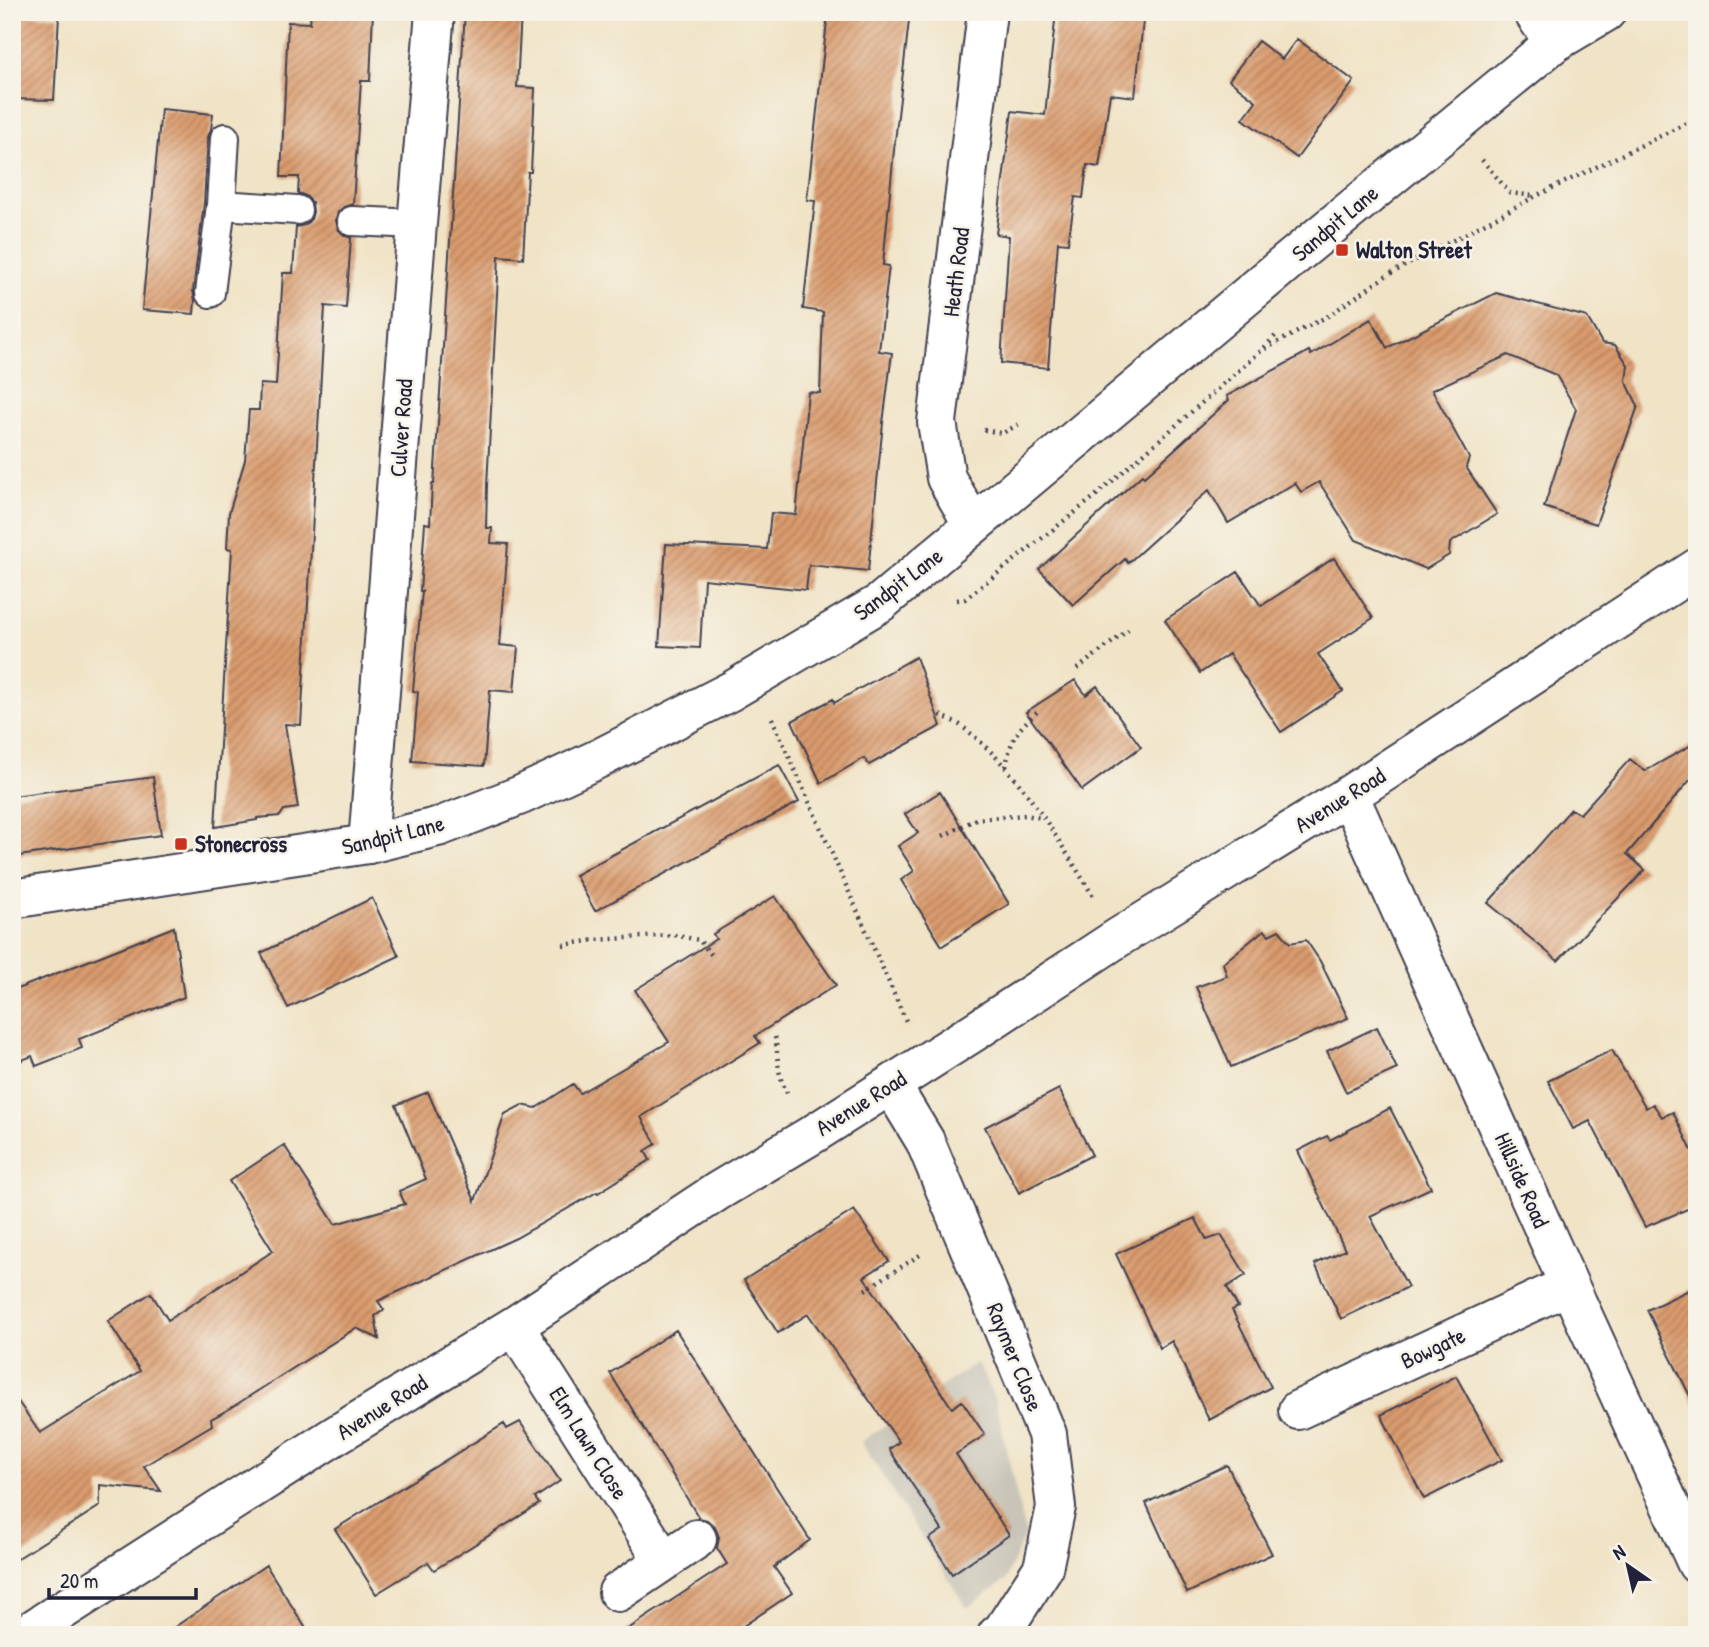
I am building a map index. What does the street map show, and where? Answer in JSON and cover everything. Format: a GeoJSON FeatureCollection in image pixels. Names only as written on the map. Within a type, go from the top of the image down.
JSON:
{"type":"FeatureCollection","features":[{"type":"Feature","properties":{"kind":"street","name":"Culver Road"},"geometry":{"type":"LineString","coordinates":[[368,844],[435,12]]}},
{"type":"Feature","properties":{"kind":"street","name":"Heath Road"},"geometry":{"type":"LineString","coordinates":[[973,525],[946,478],[937,422],[988,12]]}},
{"type":"Feature","properties":{"kind":"street"},"geometry":{"type":"LineString","coordinates":[[1533,12],[1554,43]]}},
{"type":"Feature","properties":{"kind":"street","name":"Sandpit Lane"},"geometry":{"type":"LineString","coordinates":[[12,899],[368,844],[441,826],[521,795],[731,691],[880,603],[1554,43],[1606,12]]}},
{"type":"Feature","properties":{"kind":"street","name":"Avenue Road"},"geometry":{"type":"LineString","coordinates":[[23,1635],[336,1435],[514,1326],[718,1191],[815,1133],[1119,937],[1349,795],[1697,568]]}},
{"type":"Feature","properties":{"kind":"street","name":"Hillside Road"},"geometry":{"type":"LineString","coordinates":[[1349,795],[1697,1564]]}},
{"type":"Feature","properties":{"kind":"street","name":"Raymer Close"},"geometry":{"type":"LineString","coordinates":[[891,1084],[925,1141],[1047,1434],[1056,1507],[1043,1568],[1003,1630],[997,1635]]}},
{"type":"Feature","properties":{"kind":"street","name":"Bowgate"},"geometry":{"type":"LineString","coordinates":[[1298,1410],[1569,1286]]}},
{"type":"Feature","properties":{"kind":"street","name":"Elm Lawn Close"},"geometry":{"type":"LineString","coordinates":[[514,1326],[664,1561]]}},
{"type":"Feature","properties":{"kind":"street"},"geometry":{"type":"LineString","coordinates":[[618,1592],[696,1539]]}},
{"type":"Feature","properties":{"kind":"lane"},"geometry":{"type":"LineString","coordinates":[[210,293],[221,205],[225,138]]}},
{"type":"Feature","properties":{"kind":"lane"},"geometry":{"type":"LineString","coordinates":[[221,205],[297,210]]}},
{"type":"Feature","properties":{"kind":"lane"},"geometry":{"type":"LineString","coordinates":[[352,221],[417,224]]}},
{"type":"Feature","properties":{"kind":"path"},"geometry":{"type":"LineString","coordinates":[[1261,351],[1328,316],[1386,276],[1536,196],[1697,117]]}},
{"type":"Feature","properties":{"kind":"path"},"geometry":{"type":"LineString","coordinates":[[1481,158],[1510,193],[1536,196]]}},
{"type":"Feature","properties":{"kind":"path"},"geometry":{"type":"LineString","coordinates":[[1077,669],[1131,628]]}},
{"type":"Feature","properties":{"kind":"path"},"geometry":{"type":"LineString","coordinates":[[731,691],[745,720],[768,709],[906,1020]]}},
{"type":"Feature","properties":{"kind":"path"},"geometry":{"type":"LineString","coordinates":[[1006,767],[1009,748],[1019,728],[1039,710]]}},
{"type":"Feature","properties":{"kind":"path"},"geometry":{"type":"LineString","coordinates":[[940,715],[963,726],[1006,767],[1043,818],[1119,937]]}},
{"type":"Feature","properties":{"kind":"path"},"geometry":{"type":"LineString","coordinates":[[943,836],[976,819],[1024,815],[1043,818]]}},
{"type":"Feature","properties":{"kind":"path"},"geometry":{"type":"LineString","coordinates":[[563,945],[594,940],[674,935],[699,940],[714,958]]}},
{"type":"Feature","properties":{"kind":"path"},"geometry":{"type":"LineString","coordinates":[[775,1037],[778,1071],[786,1090],[815,1133]]}},
{"type":"Feature","properties":{"kind":"path"},"geometry":{"type":"LineString","coordinates":[[865,1290],[962,1228]]}},
{"type":"Feature","properties":{"kind":"shaded area"},"geometry":{"type":"Polygon","coordinates":[[[977,1362],[996,1402],[1025,1533],[1006,1580],[967,1608],[861,1442],[977,1362]]]}},
{"type":"Feature","properties":{"kind":"building"},"geometry":{"type":"Polygon","coordinates":[[[311,12],[373,12],[370,81],[361,81],[353,204],[338,212],[336,220],[338,229],[351,238],[346,308],[325,306],[301,725],[285,724],[298,808],[284,810],[280,816],[215,827],[232,549],[227,548],[229,513],[245,460],[249,410],[259,410],[260,384],[276,385],[283,273],[293,273],[296,227],[305,225],[313,212],[312,202],[298,193],[299,177],[281,177],[288,22],[310,23],[311,12]]]}},
{"type":"Feature","properties":{"kind":"building"},"geometry":{"type":"Polygon","coordinates":[[[465,12],[521,12],[517,87],[535,88],[523,258],[499,256],[487,486],[486,528],[492,528],[491,543],[508,544],[500,645],[518,647],[514,692],[490,690],[484,766],[412,761],[418,692],[413,691],[420,591],[425,523],[430,524],[434,484],[465,12]]]}},
{"type":"Feature","properties":{"kind":"building"},"geometry":{"type":"Polygon","coordinates":[[[828,12],[910,12],[883,265],[889,266],[879,351],[892,353],[868,571],[809,565],[806,590],[704,579],[700,648],[659,646],[666,544],[767,549],[771,513],[796,515],[808,392],[820,393],[823,312],[803,309],[815,201],[807,200],[828,12]]]}},
{"type":"Feature","properties":{"kind":"building"},"geometry":{"type":"Polygon","coordinates":[[[1056,12],[1144,12],[1135,97],[1110,94],[1099,167],[1087,165],[1083,198],[1075,197],[1068,243],[1058,242],[1048,368],[1001,363],[1009,236],[996,234],[1012,111],[1045,115],[1056,12]]]}},
{"type":"Feature","properties":{"kind":"building"},"geometry":{"type":"Polygon","coordinates":[[[12,14],[59,16],[54,100],[12,99],[12,14]]]}},
{"type":"Feature","properties":{"kind":"building"},"geometry":{"type":"Polygon","coordinates":[[[1297,39],[1354,81],[1297,158],[1243,119],[1256,101],[1229,80],[1258,41],[1282,59],[1297,39]]]}},
{"type":"Feature","properties":{"kind":"building"},"geometry":{"type":"Polygon","coordinates":[[[161,109],[213,114],[208,137],[204,204],[193,291],[194,314],[142,310],[161,109]]]}},
{"type":"Feature","properties":{"kind":"building"},"geometry":{"type":"Polygon","coordinates":[[[1496,293],[1587,317],[1602,343],[1615,345],[1628,365],[1626,381],[1638,406],[1596,524],[1544,507],[1576,409],[1556,375],[1508,355],[1432,390],[1469,458],[1466,467],[1497,514],[1450,543],[1449,555],[1426,569],[1356,540],[1319,482],[1301,492],[1295,483],[1228,523],[1209,490],[1128,563],[1125,559],[1073,605],[1039,569],[1229,400],[1227,396],[1309,351],[1311,355],[1371,319],[1387,348],[1496,293]]]}},
{"type":"Feature","properties":{"kind":"building"},"geometry":{"type":"Polygon","coordinates":[[[1334,558],[1373,618],[1318,654],[1343,691],[1281,732],[1229,654],[1200,673],[1165,620],[1238,572],[1261,606],[1334,558]]]}},
{"type":"Feature","properties":{"kind":"building"},"geometry":{"type":"Polygon","coordinates":[[[916,657],[941,726],[869,765],[864,758],[821,783],[792,721],[833,699],[834,703],[916,657]]]}},
{"type":"Feature","properties":{"kind":"building"},"geometry":{"type":"Polygon","coordinates":[[[1075,680],[1086,695],[1097,686],[1141,747],[1082,790],[1026,712],[1075,680]]]}},
{"type":"Feature","properties":{"kind":"building"},"geometry":{"type":"Polygon","coordinates":[[[1697,742],[1697,772],[1627,854],[1645,870],[1558,961],[1488,903],[1571,809],[1580,814],[1630,759],[1645,771],[1697,742]]]}},
{"type":"Feature","properties":{"kind":"building"},"geometry":{"type":"Polygon","coordinates":[[[779,765],[799,802],[595,911],[575,875],[779,765]]]}},
{"type":"Feature","properties":{"kind":"building"},"geometry":{"type":"Polygon","coordinates":[[[153,777],[161,835],[12,857],[12,796],[153,777]]]}},
{"type":"Feature","properties":{"kind":"building"},"geometry":{"type":"Polygon","coordinates":[[[940,792],[1009,904],[942,946],[901,880],[914,871],[898,846],[918,833],[905,814],[940,792]]]}},
{"type":"Feature","properties":{"kind":"building"},"geometry":{"type":"Polygon","coordinates":[[[775,896],[836,985],[755,1036],[760,1043],[641,1117],[656,1144],[645,1151],[650,1160],[598,1193],[516,1238],[378,1301],[384,1310],[375,1316],[379,1339],[356,1328],[211,1419],[212,1425],[144,1466],[161,1491],[100,1485],[100,1506],[12,1562],[12,1393],[40,1433],[140,1371],[108,1321],[151,1293],[168,1320],[273,1251],[229,1181],[284,1145],[335,1224],[405,1204],[399,1191],[426,1179],[396,1105],[428,1092],[475,1201],[505,1114],[522,1105],[536,1108],[573,1084],[580,1093],[669,1042],[635,990],[716,939],[713,934],[775,896]]]}},
{"type":"Feature","properties":{"kind":"building"},"geometry":{"type":"Polygon","coordinates":[[[372,898],[399,956],[288,1008],[261,953],[372,898]]]}},
{"type":"Feature","properties":{"kind":"building"},"geometry":{"type":"Polygon","coordinates":[[[174,927],[184,997],[79,1039],[82,1048],[36,1066],[32,1056],[12,1064],[12,991],[174,927]]]}},
{"type":"Feature","properties":{"kind":"building"},"geometry":{"type":"Polygon","coordinates":[[[1264,930],[1269,935],[1279,930],[1290,943],[1306,940],[1320,961],[1348,1018],[1231,1067],[1196,987],[1227,976],[1223,963],[1264,930]]]}},
{"type":"Feature","properties":{"kind":"building"},"geometry":{"type":"Polygon","coordinates":[[[1377,1027],[1397,1069],[1346,1092],[1327,1051],[1377,1027]]]}},
{"type":"Feature","properties":{"kind":"building"},"geometry":{"type":"Polygon","coordinates":[[[1612,1050],[1646,1108],[1653,1104],[1662,1117],[1673,1112],[1697,1161],[1697,1205],[1645,1227],[1590,1121],[1573,1129],[1548,1081],[1612,1050]]]}},
{"type":"Feature","properties":{"kind":"building"},"geometry":{"type":"Polygon","coordinates":[[[1059,1089],[1092,1155],[1019,1193],[985,1127],[1059,1089]]]}},
{"type":"Feature","properties":{"kind":"building"},"geometry":{"type":"Polygon","coordinates":[[[1390,1108],[1431,1188],[1370,1216],[1408,1287],[1341,1319],[1315,1264],[1345,1250],[1298,1151],[1327,1136],[1330,1140],[1390,1108]]]}},
{"type":"Feature","properties":{"kind":"building"},"geometry":{"type":"Polygon","coordinates":[[[854,1210],[889,1261],[864,1277],[952,1408],[962,1401],[985,1435],[956,1454],[1009,1535],[952,1574],[929,1539],[942,1530],[889,1449],[899,1442],[808,1314],[778,1333],[744,1280],[854,1210]]]}},
{"type":"Feature","properties":{"kind":"building"},"geometry":{"type":"Polygon","coordinates":[[[1195,1218],[1207,1240],[1221,1235],[1246,1275],[1227,1287],[1238,1307],[1232,1310],[1271,1387],[1209,1420],[1172,1341],[1160,1348],[1116,1254],[1195,1218]]]}},
{"type":"Feature","properties":{"kind":"building"},"geometry":{"type":"Polygon","coordinates":[[[1697,1286],[1697,1410],[1647,1310],[1697,1286]]]}},
{"type":"Feature","properties":{"kind":"building"},"geometry":{"type":"Polygon","coordinates":[[[676,1330],[810,1540],[774,1567],[792,1593],[730,1635],[619,1635],[727,1564],[717,1548],[719,1537],[715,1527],[707,1520],[699,1518],[610,1373],[676,1330]]]}},
{"type":"Feature","properties":{"kind":"building"},"geometry":{"type":"Polygon","coordinates":[[[1456,1376],[1502,1460],[1424,1499],[1381,1415],[1456,1376]]]}},
{"type":"Feature","properties":{"kind":"building"},"geometry":{"type":"Polygon","coordinates":[[[520,1422],[560,1481],[535,1498],[539,1504],[434,1570],[428,1562],[376,1594],[335,1529],[504,1424],[507,1429],[520,1422]]]}},
{"type":"Feature","properties":{"kind":"building"},"geometry":{"type":"Polygon","coordinates":[[[1227,1465],[1272,1554],[1187,1593],[1146,1503],[1227,1465]]]}},
{"type":"Feature","properties":{"kind":"building"},"geometry":{"type":"Polygon","coordinates":[[[266,1565],[310,1635],[163,1635],[266,1565]]]}},
{"type":"Feature","properties":{"kind":"place","name":"Walton Street"},"geometry":{"type":"Point","coordinates":[1342,250]}},
{"type":"Feature","properties":{"kind":"place","name":"Stonecross"},"geometry":{"type":"Point","coordinates":[181,844]}}]}
